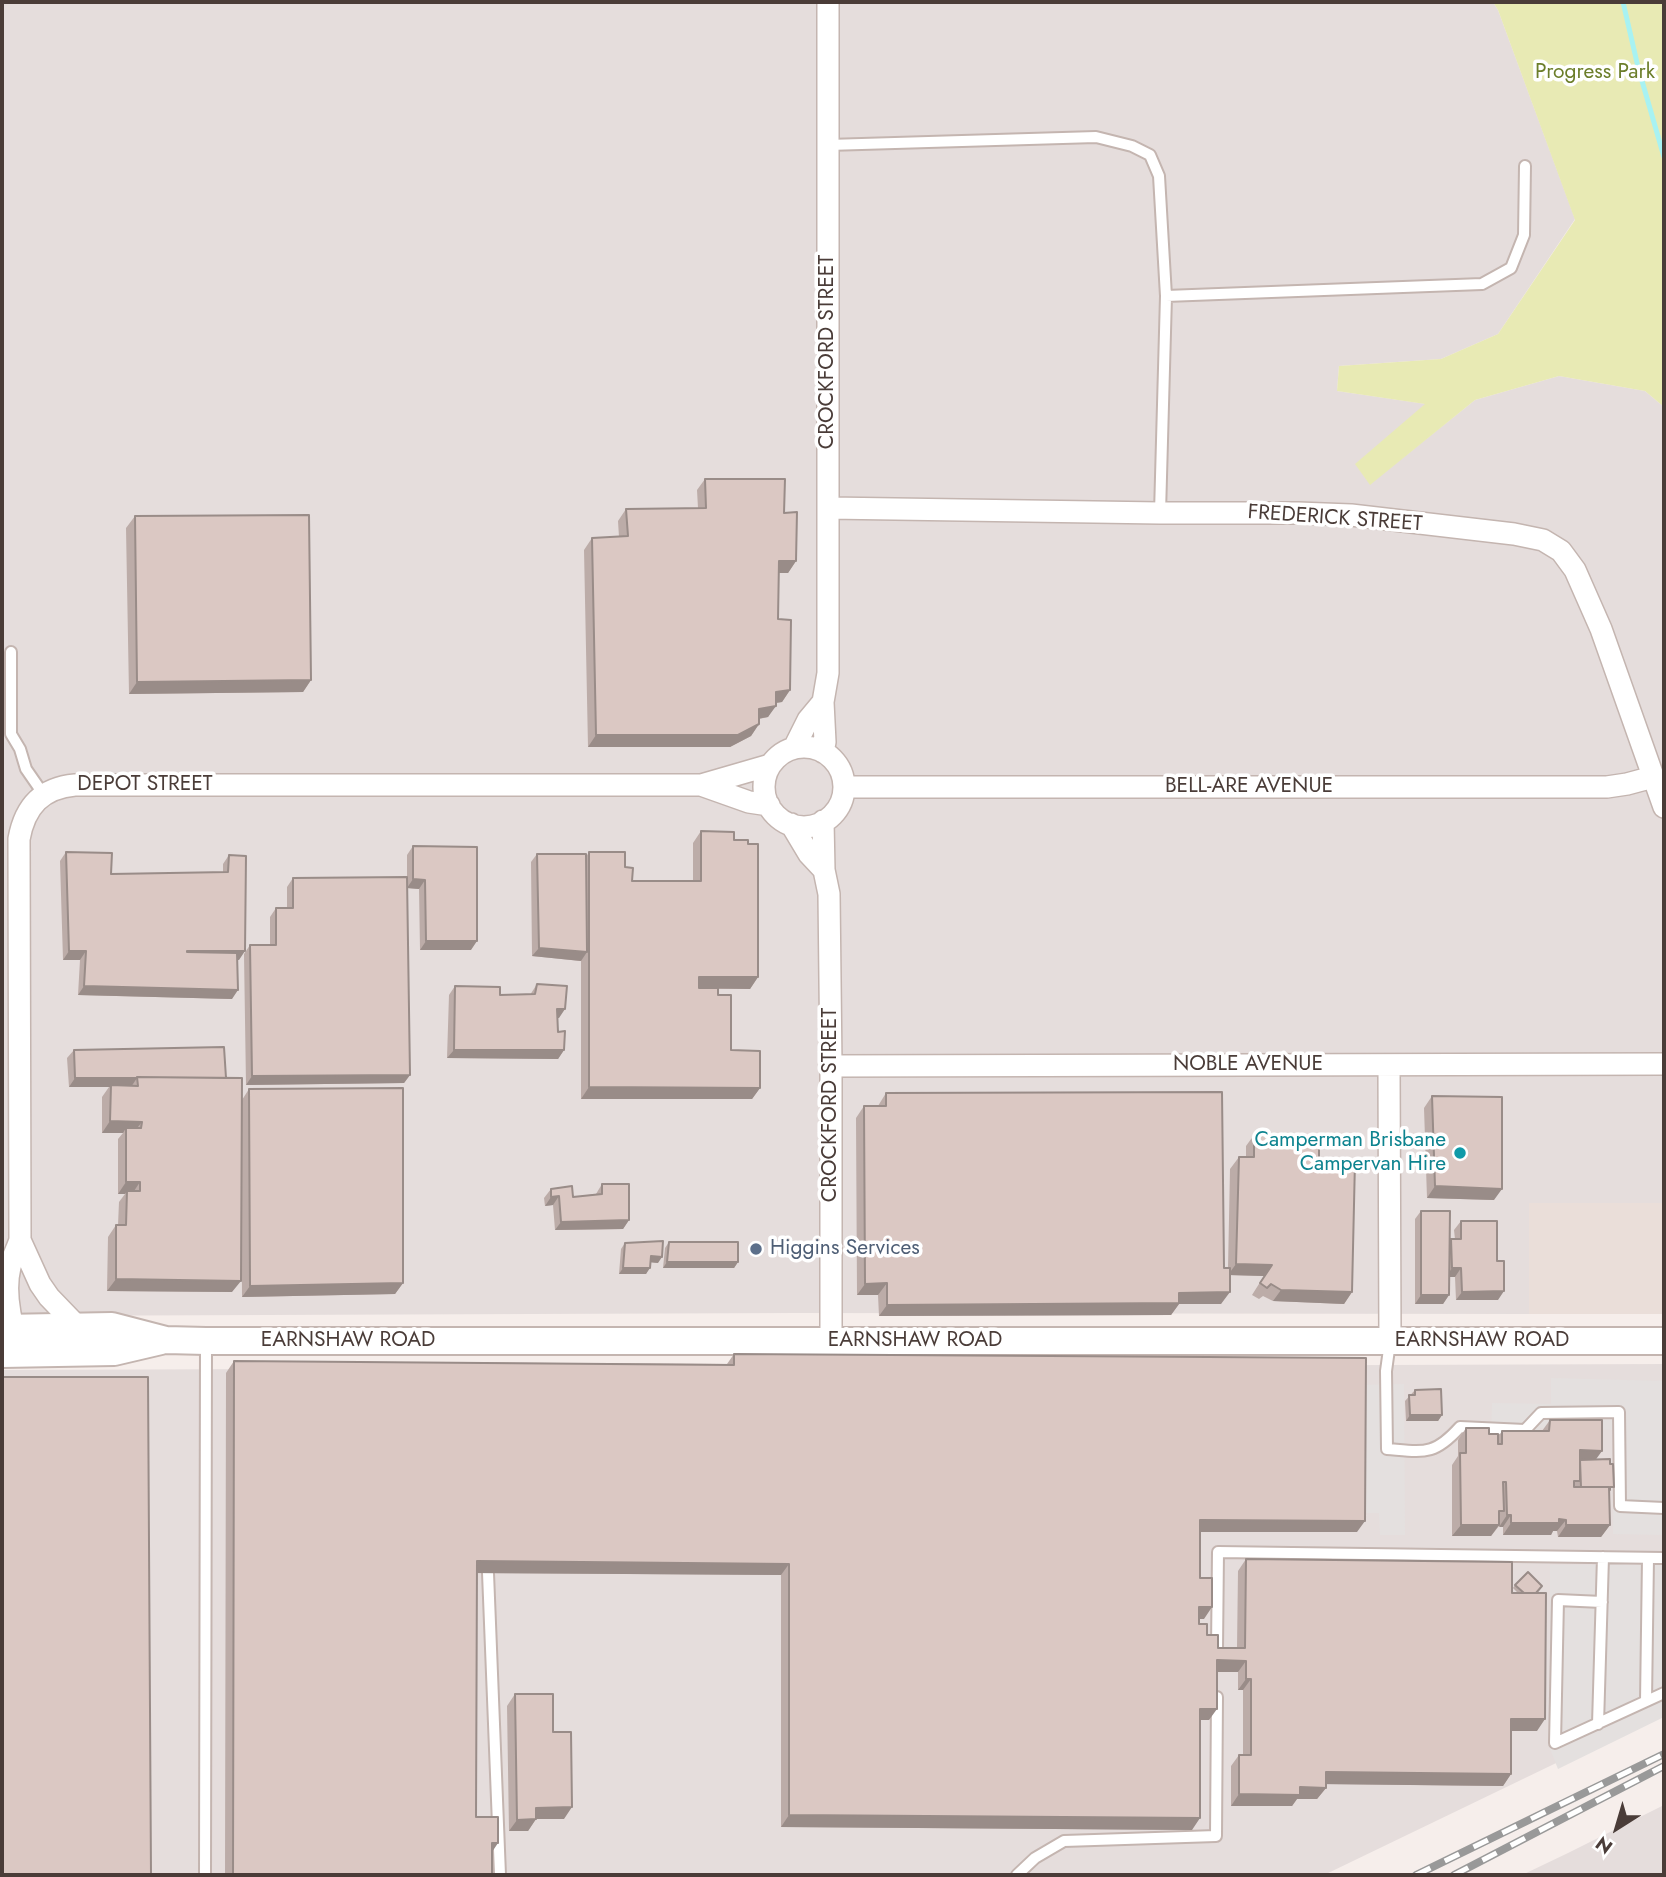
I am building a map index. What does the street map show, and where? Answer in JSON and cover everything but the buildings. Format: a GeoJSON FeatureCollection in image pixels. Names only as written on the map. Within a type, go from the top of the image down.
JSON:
{"type":"FeatureCollection","features":[{"type":"Feature","properties":{"kind":"street","name":"CROCKFORD STREET"},"geometry":{"type":"LineString","coordinates":[[823,752],[823,702],[828,673],[828,2]]}},
{"type":"Feature","properties":{"kind":"street","name":"FREDERICK STREET"},"geometry":{"type":"LineString","coordinates":[[828,508],[1351,515],[1514,534],[1543,540],[1553,545],[1569,560],[1575,570],[1601,629],[1664,807]]}},
{"type":"Feature","properties":{"kind":"street","name":"CROCKFORD STREET"},"geometry":{"type":"LineString","coordinates":[[794,748],[808,720],[823,702]]}},
{"type":"Feature","properties":{"kind":"street"},"geometry":{"type":"LineString","coordinates":[[794,748],[814,748],[823,752],[832,758],[842,776],[844,787],[838,807],[824,821],[813,825],[802,826],[782,820],[769,805],[764,785],[770,765],[777,757],[794,748]]}},
{"type":"Feature","properties":{"kind":"street","name":"DEPOT STREET"},"geometry":{"type":"LineString","coordinates":[[44,795],[52,789],[75,785],[701,785],[770,765]]}},
{"type":"Feature","properties":{"kind":"street","name":"BELL-ARE AVENUE"},"geometry":{"type":"LineString","coordinates":[[844,787],[1607,787],[1653,777]]}},
{"type":"Feature","properties":{"kind":"street","name":"DEPOT STREET"},"geometry":{"type":"LineString","coordinates":[[701,785],[749,802],[769,805]]}},
{"type":"Feature","properties":{"kind":"street"},"geometry":{"type":"LineString","coordinates":[[11,1354],[7,1328],[10,1269],[20,1240],[19,839],[21,825],[34,804],[44,795]]}},
{"type":"Feature","properties":{"kind":"street","name":"CROCKFORD STREET"},"geometry":{"type":"LineString","coordinates":[[824,821],[824,870],[829,894],[831,1341]]}},
{"type":"Feature","properties":{"kind":"street"},"geometry":{"type":"LineString","coordinates":[[791,824],[809,854],[824,870]]}},
{"type":"Feature","properties":{"kind":"street","name":"NOBLE AVENUE"},"geometry":{"type":"LineString","coordinates":[[831,1066],[1664,1064]]}},
{"type":"Feature","properties":{"kind":"street"},"geometry":{"type":"LineString","coordinates":[[1389,1065],[1390,1342]]}},
{"type":"Feature","properties":{"kind":"street"},"geometry":{"type":"LineString","coordinates":[[20,1240],[40,1284],[76,1325]]}},
{"type":"Feature","properties":{"kind":"street","name":"EARNSHAW ROAD"},"geometry":{"type":"LineString","coordinates":[[7,1328],[112,1326],[166,1339],[480,1346],[831,1341],[1664,1341]]}},
{"type":"Feature","properties":{"kind":"street","name":"EARNSHAW ROAD"},"geometry":{"type":"LineString","coordinates":[[11,1354],[114,1352],[166,1339]]}},
{"type":"Feature","properties":{"kind":"lane"},"geometry":{"type":"LineString","coordinates":[[828,145],[1096,137],[1132,146],[1150,155],[1159,176],[1166,296],[1160,513]]}},
{"type":"Feature","properties":{"kind":"lane"},"geometry":{"type":"LineString","coordinates":[[1166,296],[1482,284],[1511,268],[1524,235],[1525,166]]}},
{"type":"Feature","properties":{"kind":"lane"},"geometry":{"type":"LineString","coordinates":[[11,652],[7,734],[20,749],[26,769],[44,795]]}},
{"type":"Feature","properties":{"kind":"lane"},"geometry":{"type":"LineString","coordinates":[[205,1875],[206,1341]]}},
{"type":"Feature","properties":{"kind":"lane"},"geometry":{"type":"LineString","coordinates":[[1390,1342],[1386,1371],[1387,1449],[1425,1452],[1446,1443],[1460,1427],[1525,1430],[1541,1413],[1619,1412],[1620,1506],[1664,1507]]}},
{"type":"Feature","properties":{"kind":"lane"},"geometry":{"type":"LineString","coordinates":[[1217,1660],[1218,1552],[1664,1558]]}},
{"type":"Feature","properties":{"kind":"lane"},"geometry":{"type":"LineString","coordinates":[[1598,1724],[1603,1557]]}},
{"type":"Feature","properties":{"kind":"lane"},"geometry":{"type":"LineString","coordinates":[[1646,1701],[1648,1558]]}},
{"type":"Feature","properties":{"kind":"lane"},"geometry":{"type":"LineString","coordinates":[[488,1573],[500,1875]]}},
{"type":"Feature","properties":{"kind":"lane"},"geometry":{"type":"LineString","coordinates":[[1602,1602],[1558,1600],[1555,1743],[1664,1693]]}},
{"type":"Feature","properties":{"kind":"lane"},"geometry":{"type":"LineString","coordinates":[[1017,1875],[1035,1858],[1064,1841],[1216,1836],[1217,1687]]}},
{"type":"Feature","properties":{"kind":"shaded area"},"geometry":{"type":"Polygon","coordinates":[[[2,2],[1493,2],[1575,219],[1498,334],[1441,359],[1339,366],[1337,391],[1426,404],[1356,464],[1370,484],[1475,400],[1559,376],[1645,391],[1664,407],[1664,1203],[1529,1203],[1529,1314],[2,1316],[2,2]]]}},
{"type":"Feature","properties":{"kind":"shaded area"},"geometry":{"type":"Polygon","coordinates":[[[1529,1203],[1664,1203],[1664,1314],[1529,1314],[1529,1203]]]}},
{"type":"Feature","properties":{"kind":"shaded area"},"geometry":{"type":"Polygon","coordinates":[[[1664,1364],[1664,1711],[1324,1875],[2,1875],[2,1370],[1664,1364]]]}},
{"type":"Feature","properties":{"kind":"shaded area"},"geometry":{"type":"Polygon","coordinates":[[[1551,1378],[1664,1381],[1664,1535],[1613,1534],[1614,1430],[1540,1428],[1539,1439],[1491,1438],[1492,1403],[1551,1404],[1551,1378]]]}},
{"type":"Feature","properties":{"kind":"shaded area"},"geometry":{"type":"Polygon","coordinates":[[[1404,1384],[1405,1535],[1380,1535],[1379,1513],[1360,1513],[1359,1385],[1404,1384]]]}},
{"type":"Feature","properties":{"kind":"shaded area"},"geometry":{"type":"Polygon","coordinates":[[[1550,1565],[1664,1565],[1664,1717],[1558,1769],[1550,1749],[1550,1565]]]}},
{"type":"Feature","properties":{"kind":"shaded area"},"geometry":{"type":"Polygon","coordinates":[[[1664,1805],[1664,1875],[1522,1875],[1568,1853],[1664,1805]]]}},
{"type":"Feature","properties":{"kind":"green space","name":"Progress Park"},"geometry":{"type":"Polygon","coordinates":[[[1493,2],[1664,2],[1664,407],[1645,391],[1559,376],[1475,400],[1370,485],[1355,464],[1425,404],[1337,391],[1339,366],[1441,359],[1498,334],[1575,220],[1493,2]]]}},
{"type":"Feature","properties":{"kind":"waterway"},"geometry":{"type":"LineString","coordinates":[[1623,2],[1638,67],[1664,157]]}},
{"type":"Feature","properties":{"kind":"railway"},"geometry":{"type":"LineString","coordinates":[[1416,1875],[1664,1754]]}},
{"type":"Feature","properties":{"kind":"railway"},"geometry":{"type":"LineString","coordinates":[[1454,1875],[1664,1766]]}},
{"type":"Feature","properties":{"kind":"place","name":"Camperman Brisbane Campervan Hire"},"geometry":{"type":"Point","coordinates":[1460,1153]}},
{"type":"Feature","properties":{"kind":"place","name":"Higgins Services"},"geometry":{"type":"Point","coordinates":[756,1249]}}]}
